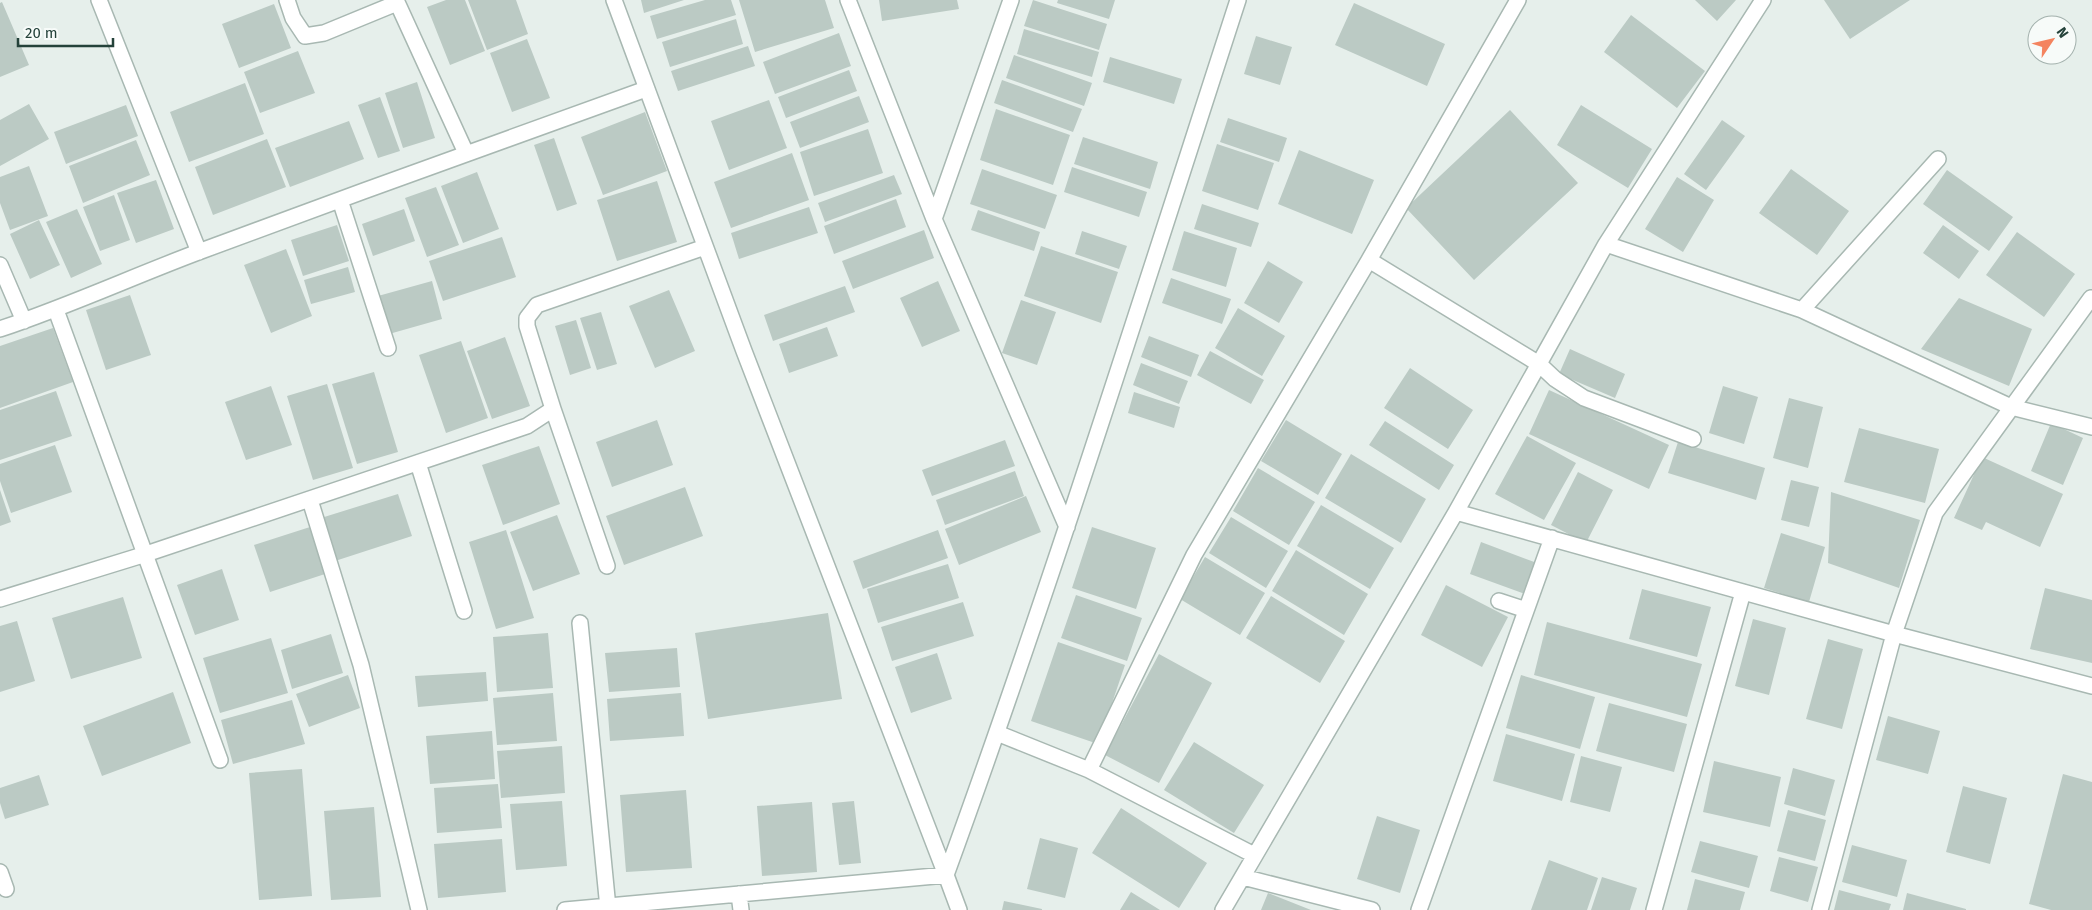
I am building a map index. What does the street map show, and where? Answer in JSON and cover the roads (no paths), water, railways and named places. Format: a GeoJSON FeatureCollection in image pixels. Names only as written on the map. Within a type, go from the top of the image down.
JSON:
{"type":"FeatureCollection","features":[{"type":"Feature","properties":{"kind":"street"},"geometry":{"type":"LineString","coordinates":[[99,0],[199,252]]}},
{"type":"Feature","properties":{"kind":"street"},"geometry":{"type":"LineString","coordinates":[[287,0],[293,18],[305,36],[324,33],[396,1],[466,153]]}},
{"type":"Feature","properties":{"kind":"street"},"geometry":{"type":"LineString","coordinates":[[614,0],[704,247],[959,910]]}},
{"type":"Feature","properties":{"kind":"street"},"geometry":{"type":"LineString","coordinates":[[848,0],[934,219],[1067,527]]}},
{"type":"Feature","properties":{"kind":"street"},"geometry":{"type":"LineString","coordinates":[[934,219],[1011,0]]}},
{"type":"Feature","properties":{"kind":"street"},"geometry":{"type":"LineString","coordinates":[[946,876],[997,734],[1067,527],[1238,0]]}},
{"type":"Feature","properties":{"kind":"street"},"geometry":{"type":"LineString","coordinates":[[1089,770],[1194,555],[1369,260],[1518,0]]}},
{"type":"Feature","properties":{"kind":"street"},"geometry":{"type":"LineString","coordinates":[[1223,910],[1456,512],[1606,244],[1764,0]]}},
{"type":"Feature","properties":{"kind":"street"},"geometry":{"type":"LineString","coordinates":[[0,329],[56,310],[199,252],[466,153],[646,89]]}},
{"type":"Feature","properties":{"kind":"street"},"geometry":{"type":"LineString","coordinates":[[1802,310],[1938,159]]}},
{"type":"Feature","properties":{"kind":"street"},"geometry":{"type":"LineString","coordinates":[[340,200],[388,348]]}},
{"type":"Feature","properties":{"kind":"street"},"geometry":{"type":"LineString","coordinates":[[1606,244],[1802,310],[2011,407],[2092,427]]}},
{"type":"Feature","properties":{"kind":"street"},"geometry":{"type":"LineString","coordinates":[[607,566],[553,409],[527,318],[537,305],[704,247]]}},
{"type":"Feature","properties":{"kind":"street"},"geometry":{"type":"LineString","coordinates":[[1369,260],[1539,364],[1555,379],[1584,398],[1693,439]]}},
{"type":"Feature","properties":{"kind":"street"},"geometry":{"type":"LineString","coordinates":[[0,265],[24,321]]}},
{"type":"Feature","properties":{"kind":"street"},"geometry":{"type":"LineString","coordinates":[[1820,910],[1894,634],[1935,513],[2091,298]]}},
{"type":"Feature","properties":{"kind":"street"},"geometry":{"type":"LineString","coordinates":[[56,310],[220,760]]}},
{"type":"Feature","properties":{"kind":"street"},"geometry":{"type":"LineString","coordinates":[[0,599],[146,554],[527,426],[553,409]]}},
{"type":"Feature","properties":{"kind":"street"},"geometry":{"type":"LineString","coordinates":[[418,463],[464,611]]}},
{"type":"Feature","properties":{"kind":"street"},"geometry":{"type":"LineString","coordinates":[[310,500],[361,664],[419,910]]}},
{"type":"Feature","properties":{"kind":"street"},"geometry":{"type":"LineString","coordinates":[[1456,512],[1894,634],[2092,686]]}},
{"type":"Feature","properties":{"kind":"street"},"geometry":{"type":"LineString","coordinates":[[1419,910],[1552,538]]}},
{"type":"Feature","properties":{"kind":"street"},"geometry":{"type":"LineString","coordinates":[[1654,910],[1743,592]]}},
{"type":"Feature","properties":{"kind":"street"},"geometry":{"type":"LineString","coordinates":[[1499,601],[1526,610]]}},
{"type":"Feature","properties":{"kind":"street"},"geometry":{"type":"LineString","coordinates":[[580,623],[608,908]]}},
{"type":"Feature","properties":{"kind":"street"},"geometry":{"type":"LineString","coordinates":[[997,734],[1089,770],[1254,856]]}},
{"type":"Feature","properties":{"kind":"street"},"geometry":{"type":"LineString","coordinates":[[0,872],[6,889]]}},
{"type":"Feature","properties":{"kind":"street"},"geometry":{"type":"LineString","coordinates":[[565,910],[608,908],[739,894],[946,876]]}},
{"type":"Feature","properties":{"kind":"street"},"geometry":{"type":"LineString","coordinates":[[1243,877],[1372,910]]}},
{"type":"Feature","properties":{"kind":"street"},"geometry":{"type":"LineString","coordinates":[[739,894],[741,910]]}}]}
